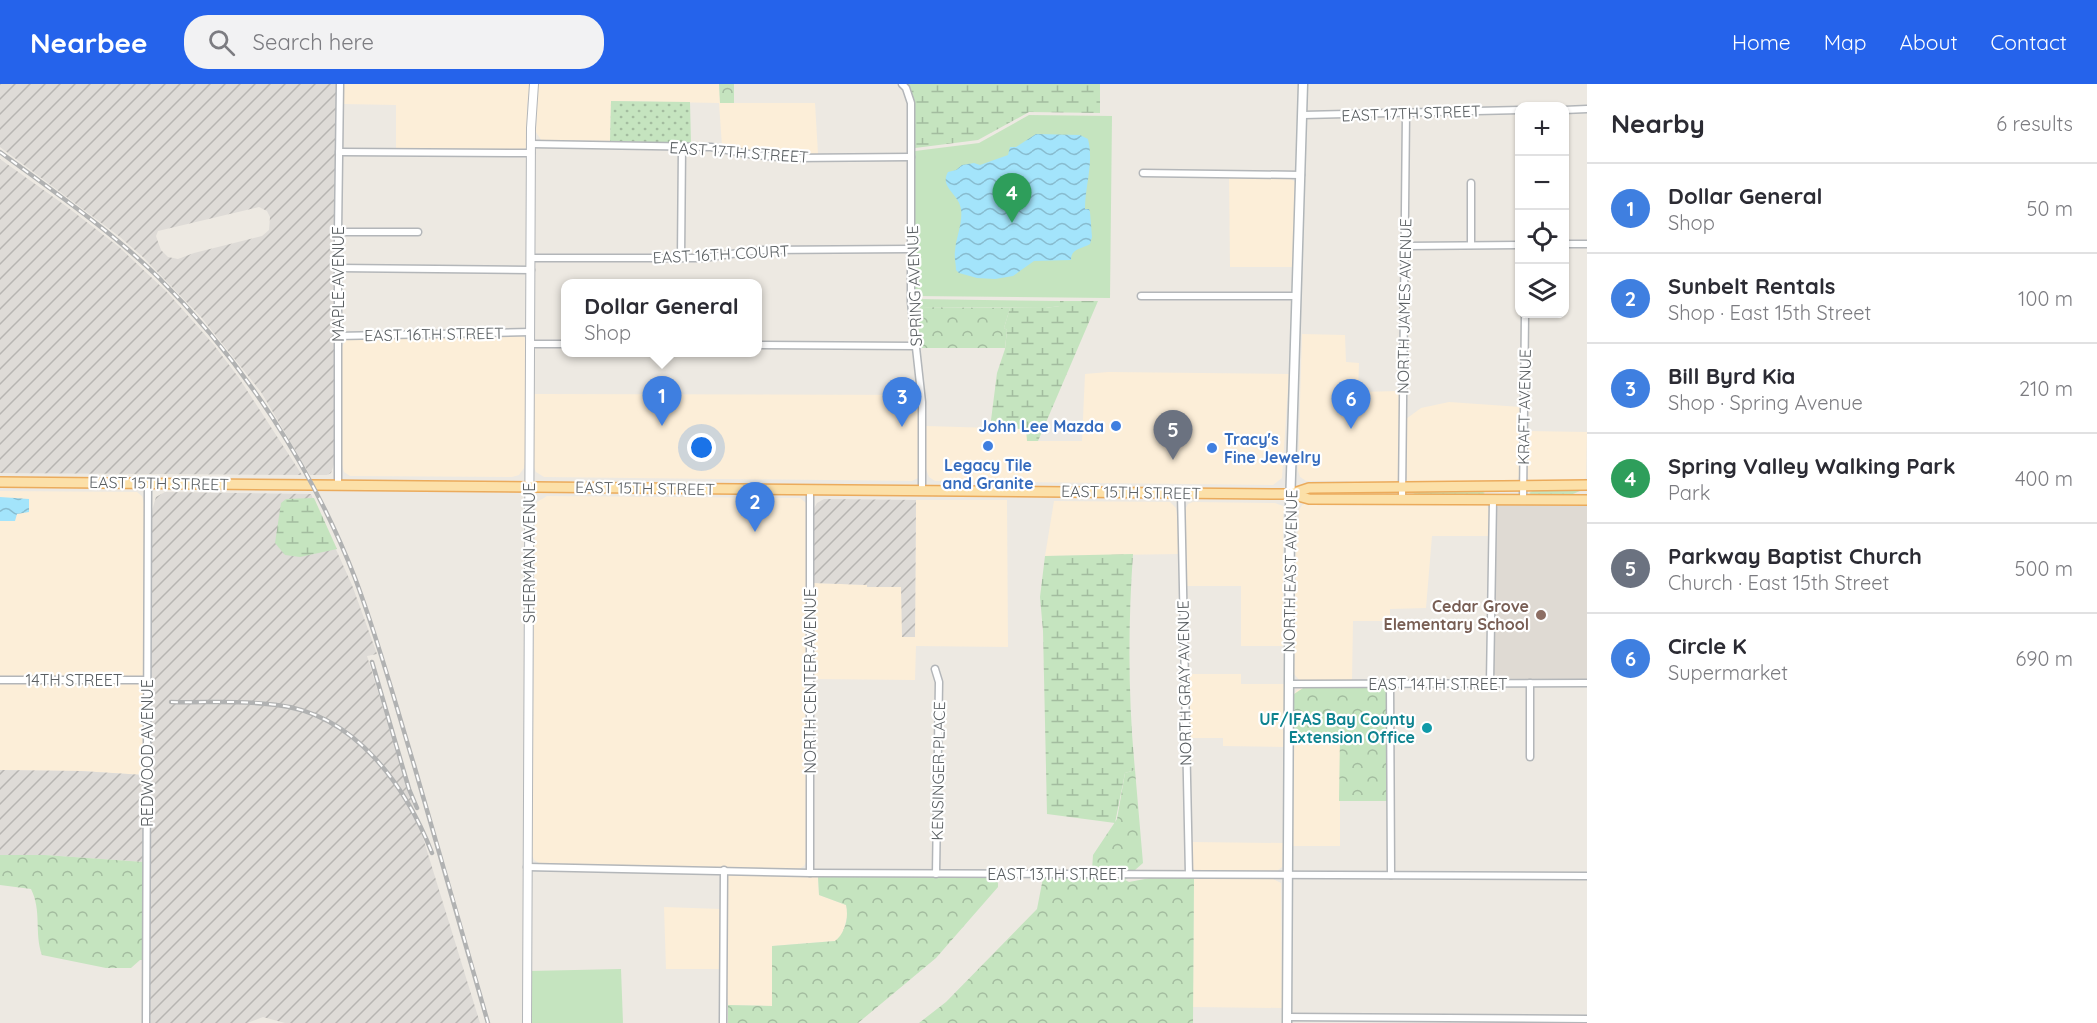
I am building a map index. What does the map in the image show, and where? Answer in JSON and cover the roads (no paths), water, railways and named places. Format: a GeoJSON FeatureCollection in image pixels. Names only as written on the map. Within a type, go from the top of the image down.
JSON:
{"type":"FeatureCollection","features":[{"type":"Feature","properties":{"kind":"main road","name":"NORTH EAST AVENUE"},"geometry":{"type":"LineString","coordinates":[[1287,1020],[1291,494],[1303,84]]}},
{"type":"Feature","properties":{"kind":"main road","name":"EAST 15TH STREET"},"geometry":{"type":"LineString","coordinates":[[0,482],[1291,494],[1309,499],[1587,500]]}},
{"type":"Feature","properties":{"kind":"main road","name":"EAST 15TH STREET"},"geometry":{"type":"LineString","coordinates":[[1291,494],[1309,488],[1587,485]]}},
{"type":"Feature","properties":{"kind":"main road"},"geometry":{"type":"LineString","coordinates":[[1481,486],[1490,492],[1493,500]]}},
{"type":"Feature","properties":{"kind":"main road"},"geometry":{"type":"LineString","coordinates":[[1493,500],[1495,493],[1506,486]]}},
{"type":"Feature","properties":{"kind":"street","name":"MAPLE AVENUE"},"geometry":{"type":"LineString","coordinates":[[338,485],[340,84]]}},
{"type":"Feature","properties":{"kind":"street","name":"SHERMAN AVENUE"},"geometry":{"type":"LineString","coordinates":[[526,1023],[530,332],[534,84]]}},
{"type":"Feature","properties":{"kind":"street","name":"SPRING AVENUE"},"geometry":{"type":"LineString","coordinates":[[902,84],[906,88],[911,104],[911,302],[922,402],[922,490]]}},
{"type":"Feature","properties":{"kind":"street","name":"EAST 17TH STREET"},"geometry":{"type":"LineString","coordinates":[[1303,115],[1515,110]]}},
{"type":"Feature","properties":{"kind":"street"},"geometry":{"type":"LineString","coordinates":[[1569,110],[1587,110]]}},
{"type":"Feature","properties":{"kind":"street","name":"NORTH JAMES AVENUE"},"geometry":{"type":"LineString","coordinates":[[1402,499],[1406,113]]}},
{"type":"Feature","properties":{"kind":"street"},"geometry":{"type":"LineString","coordinates":[[681,258],[682,147]]}},
{"type":"Feature","properties":{"kind":"street","name":"EAST 17TH STREET"},"geometry":{"type":"LineString","coordinates":[[339,152],[711,147],[754,155],[792,158],[911,157]]}},
{"type":"Feature","properties":{"kind":"street"},"geometry":{"type":"LineString","coordinates":[[1143,173],[1301,175]]}},
{"type":"Feature","properties":{"kind":"street"},"geometry":{"type":"LineString","coordinates":[[1471,183],[1472,245]]}},
{"type":"Feature","properties":{"kind":"street"},"geometry":{"type":"LineString","coordinates":[[338,232],[418,232]]}},
{"type":"Feature","properties":{"kind":"street"},"geometry":{"type":"LineString","coordinates":[[1569,244],[1587,244]]}},
{"type":"Feature","properties":{"kind":"street"},"geometry":{"type":"LineString","coordinates":[[1405,246],[1515,245]]}},
{"type":"Feature","properties":{"kind":"street","name":"EAST 16TH COURT"},"geometry":{"type":"LineString","coordinates":[[531,258],[703,258],[760,250],[911,249]]}},
{"type":"Feature","properties":{"kind":"street"},"geometry":{"type":"LineString","coordinates":[[338,268],[531,270]]}},
{"type":"Feature","properties":{"kind":"street"},"geometry":{"type":"LineString","coordinates":[[1141,296],[1296,296]]}},
{"type":"Feature","properties":{"kind":"street","name":"KRAFT AVENUE"},"geometry":{"type":"LineString","coordinates":[[1523,500],[1525,318]]}},
{"type":"Feature","properties":{"kind":"street","name":"EAST 16TH STREET"},"geometry":{"type":"LineString","coordinates":[[337,336],[530,332]]}},
{"type":"Feature","properties":{"kind":"street"},"geometry":{"type":"LineString","coordinates":[[530,344],[561,344]]}},
{"type":"Feature","properties":{"kind":"street"},"geometry":{"type":"LineString","coordinates":[[762,345],[915,346]]}},
{"type":"Feature","properties":{"kind":"street","name":"REDWOOD AVENUE"},"geometry":{"type":"LineString","coordinates":[[146,1023],[148,483]]}},
{"type":"Feature","properties":{"kind":"street","name":"NORTH CENTER AVENUE"},"geometry":{"type":"LineString","coordinates":[[810,489],[810,873]]}},
{"type":"Feature","properties":{"kind":"street","name":"NORTH GRAY AVENUE"},"geometry":{"type":"LineString","coordinates":[[1181,493],[1189,874]]}},
{"type":"Feature","properties":{"kind":"street"},"geometry":{"type":"LineString","coordinates":[[1490,683],[1493,500]]}},
{"type":"Feature","properties":{"kind":"street","name":"KENSINGER PLACE"},"geometry":{"type":"LineString","coordinates":[[935,669],[939,682],[936,874]]}},
{"type":"Feature","properties":{"kind":"street","name":"14TH STREET"},"geometry":{"type":"LineString","coordinates":[[0,680],[147,680]]}},
{"type":"Feature","properties":{"kind":"street"},"geometry":{"type":"LineString","coordinates":[[1530,683],[1530,758]]}},
{"type":"Feature","properties":{"kind":"street","name":"EAST 14TH STREET"},"geometry":{"type":"LineString","coordinates":[[1289,684],[1587,683]]}},
{"type":"Feature","properties":{"kind":"street"},"geometry":{"type":"LineString","coordinates":[[1390,684],[1391,875]]}},
{"type":"Feature","properties":{"kind":"street","name":"EAST 13TH STREET"},"geometry":{"type":"LineString","coordinates":[[527,867],[810,873],[1587,876]]}},
{"type":"Feature","properties":{"kind":"street"},"geometry":{"type":"LineString","coordinates":[[723,1023],[724,870]]}},
{"type":"Feature","properties":{"kind":"street"},"geometry":{"type":"LineString","coordinates":[[1287,1020],[1587,1019]]}},
{"type":"Feature","properties":{"kind":"water"},"geometry":{"type":"Polygon","coordinates":[[[1036,134],[1080,135],[1088,139],[1090,165],[1085,209],[1089,209],[1090,212],[1092,237],[1090,244],[1075,251],[1071,260],[1034,261],[1013,276],[995,279],[977,278],[959,273],[956,270],[955,253],[961,209],[946,182],[948,172],[962,165],[974,163],[980,165],[1008,155],[1010,147],[1016,147],[1036,134]]]}},
{"type":"Feature","properties":{"kind":"water"},"geometry":{"type":"Polygon","coordinates":[[[0,497],[29,499],[29,512],[17,514],[15,521],[0,521],[0,497]]]}},
{"type":"Feature","properties":{"kind":"railway"},"geometry":{"type":"LineString","coordinates":[[0,152],[101,227],[158,277],[219,344],[272,417],[296,456],[338,537],[371,624],[488,1023]]}},
{"type":"Feature","properties":{"kind":"railway"},"geometry":{"type":"LineString","coordinates":[[372,662],[409,789],[417,808]]}},
{"type":"Feature","properties":{"kind":"railway"},"geometry":{"type":"LineString","coordinates":[[171,702],[264,703],[305,711],[330,722],[374,757],[392,779],[408,803],[432,853]]}},
{"type":"Feature","properties":{"kind":"place","name":"Spring Valley Walking Park"},"geometry":{"type":"Point","coordinates":[1012,223]}},
{"type":"Feature","properties":{"kind":"place","name":"Dollar General"},"geometry":{"type":"Point","coordinates":[662,426]}},
{"type":"Feature","properties":{"kind":"place","name":"John Lee Mazda"},"geometry":{"type":"Point","coordinates":[1116,426]}},
{"type":"Feature","properties":{"kind":"place","name":"Bill Byrd Kia"},"geometry":{"type":"Point","coordinates":[902,427]}},
{"type":"Feature","properties":{"kind":"place","name":"Circle K"},"geometry":{"type":"Point","coordinates":[1351,429]}},
{"type":"Feature","properties":{"kind":"place","name":"Legacy Tile and Granite"},"geometry":{"type":"Point","coordinates":[988,446]}},
{"type":"Feature","properties":{"kind":"place","name":"Tracy's Fine Jewelry"},"geometry":{"type":"Point","coordinates":[1212,448]}},
{"type":"Feature","properties":{"kind":"place","name":"Parkway Baptist Church"},"geometry":{"type":"Point","coordinates":[1173,460]}},
{"type":"Feature","properties":{"kind":"place","name":"Sunbelt Rentals"},"geometry":{"type":"Point","coordinates":[755,532]}},
{"type":"Feature","properties":{"kind":"place","name":"Cedar Grove Elementary School"},"geometry":{"type":"Point","coordinates":[1541,615]}},
{"type":"Feature","properties":{"kind":"place","name":"UF/IFAS Bay County Extension Office"},"geometry":{"type":"Point","coordinates":[1427,728]}}]}
